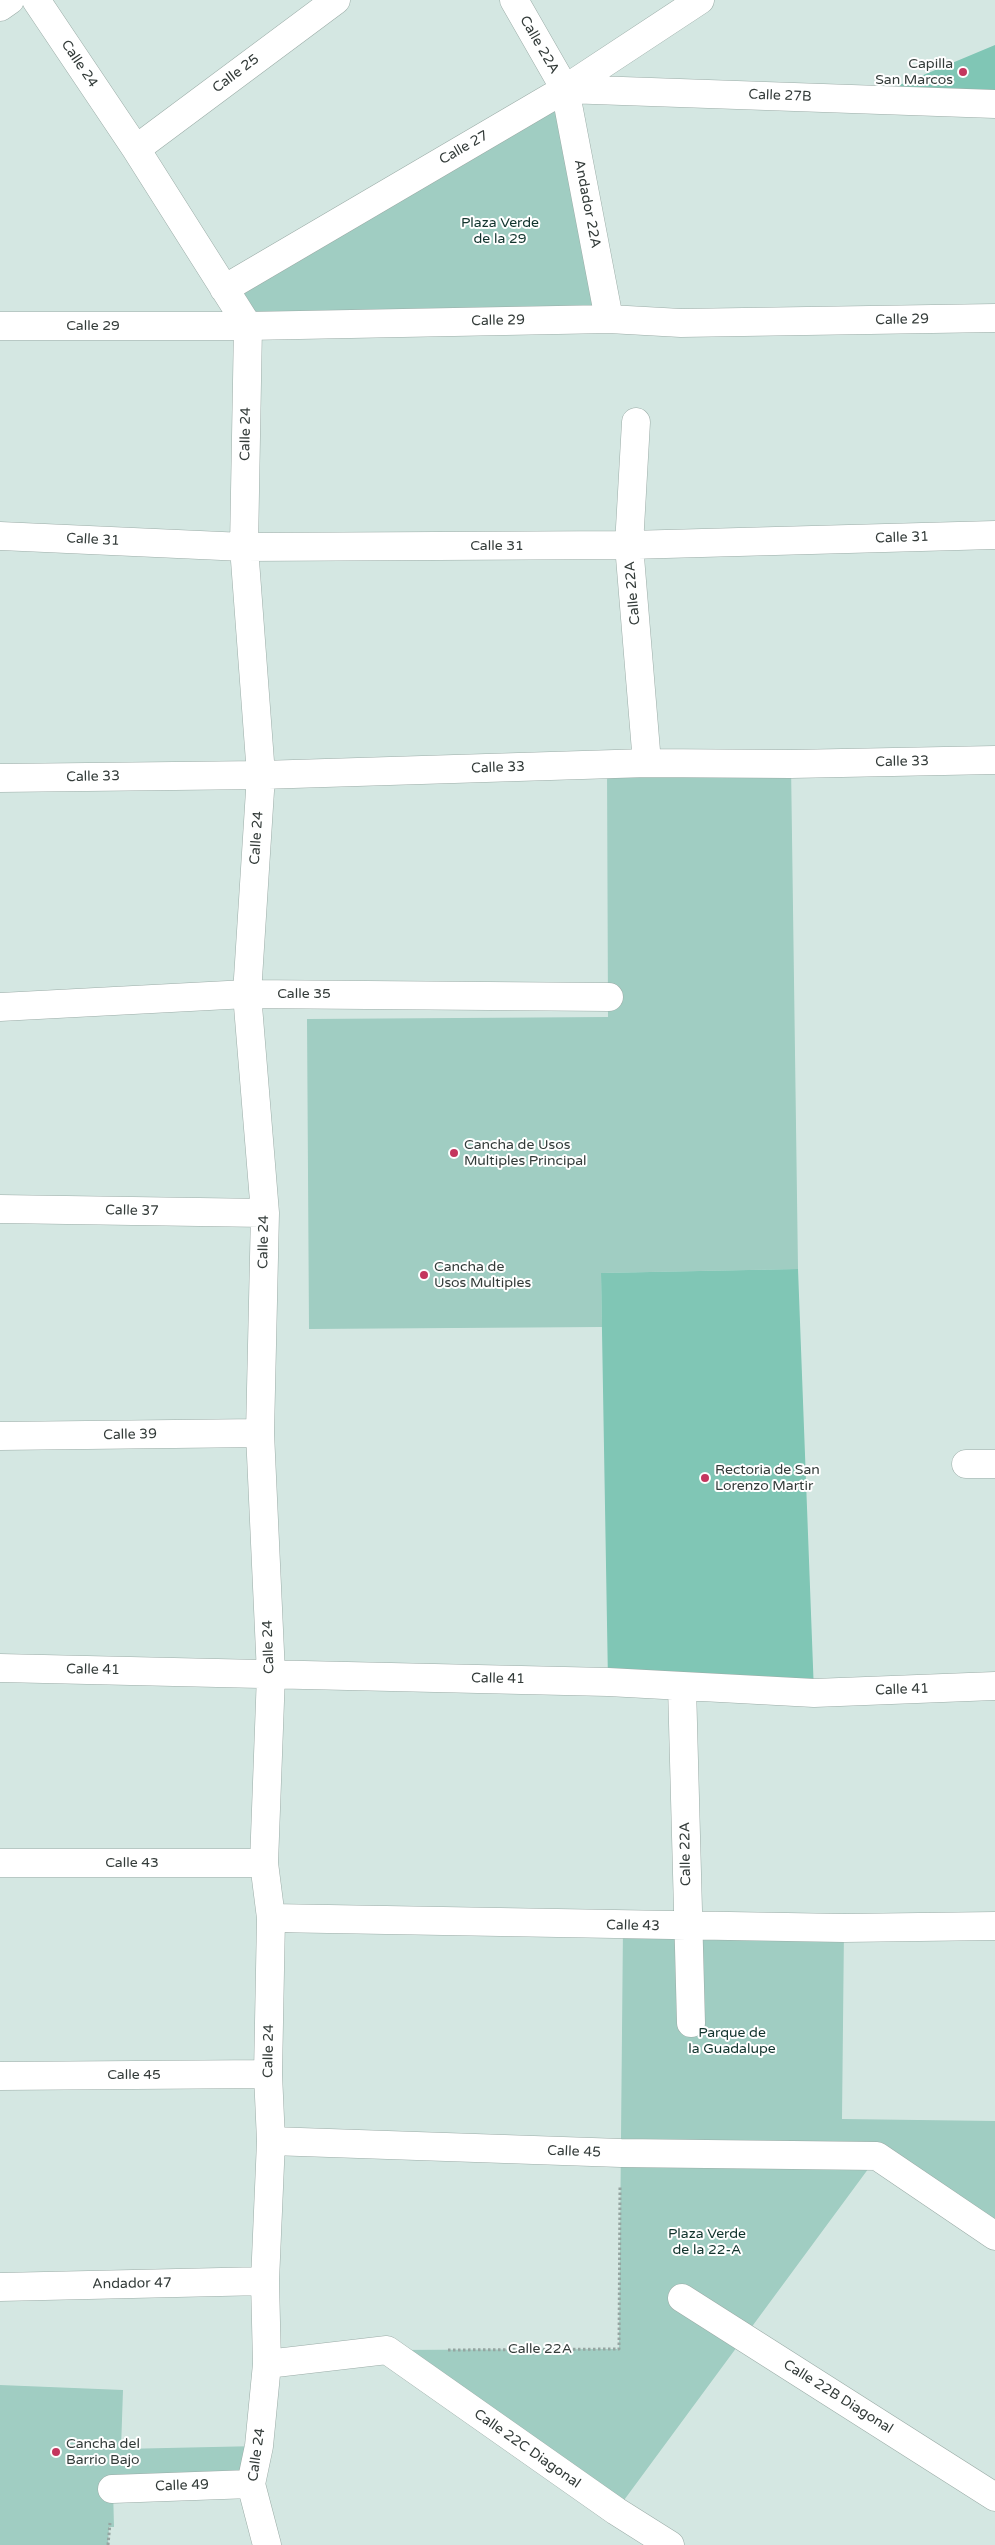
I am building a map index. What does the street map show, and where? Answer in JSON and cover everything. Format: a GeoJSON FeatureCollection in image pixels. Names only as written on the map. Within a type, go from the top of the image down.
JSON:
{"type":"FeatureCollection","features":[{"type":"Feature","properties":{"kind":"street"},"geometry":{"type":"LineString","coordinates":[[0,7],[10,0]]}},
{"type":"Feature","properties":{"kind":"street","name":"Calle 24"},"geometry":{"type":"LineString","coordinates":[[36,0],[136,149],[248,326],[244,547],[261,775],[247,994],[265,1213],[260,1433],[271,1674],[264,1863],[271,1918],[268,2074],[270,2141],[264,2281],[267,2364],[259,2446],[251,2484],[267,2545]]}},
{"type":"Feature","properties":{"kind":"street","name":"Calle 25"},"geometry":{"type":"LineString","coordinates":[[136,149],[336,0]]}},
{"type":"Feature","properties":{"kind":"street","name":"Calle 22A"},"geometry":{"type":"LineString","coordinates":[[514,0],[565,89]]}},
{"type":"Feature","properties":{"kind":"street","name":"Calle 27"},"geometry":{"type":"LineString","coordinates":[[224,289],[565,89],[700,0]]}},
{"type":"Feature","properties":{"kind":"street","name":"Calle 27B"},"geometry":{"type":"LineString","coordinates":[[565,89],[995,104]]}},
{"type":"Feature","properties":{"kind":"street","name":"Andador 22A"},"geometry":{"type":"LineString","coordinates":[[565,89],[610,319]]}},
{"type":"Feature","properties":{"kind":"street","name":"Calle 29"},"geometry":{"type":"LineString","coordinates":[[0,326],[248,326],[610,319],[681,323],[995,318]]}},
{"type":"Feature","properties":{"kind":"street","name":"Calle 22A"},"geometry":{"type":"LineString","coordinates":[[636,422],[629,545],[647,763]]}},
{"type":"Feature","properties":{"kind":"street","name":"Calle 31"},"geometry":{"type":"LineString","coordinates":[[0,536],[244,547],[629,545],[995,535]]}},
{"type":"Feature","properties":{"kind":"street","name":"Calle 33"},"geometry":{"type":"LineString","coordinates":[[0,778],[261,775],[647,763],[791,764],[995,760]]}},
{"type":"Feature","properties":{"kind":"street","name":"Calle 35"},"geometry":{"type":"LineString","coordinates":[[0,1007],[247,994],[609,997]]}},
{"type":"Feature","properties":{"kind":"street","name":"Calle 37"},"geometry":{"type":"LineString","coordinates":[[0,1209],[265,1213]]}},
{"type":"Feature","properties":{"kind":"street","name":"Calle 39"},"geometry":{"type":"LineString","coordinates":[[0,1436],[260,1433]]}},
{"type":"Feature","properties":{"kind":"street"},"geometry":{"type":"LineString","coordinates":[[966,1464],[995,1464]]}},
{"type":"Feature","properties":{"kind":"street","name":"Calle 41"},"geometry":{"type":"LineString","coordinates":[[0,1668],[682,1686],[814,1693],[995,1686]]}},
{"type":"Feature","properties":{"kind":"street","name":"Calle 22A"},"geometry":{"type":"LineString","coordinates":[[682,1686],[690,2022]]}},
{"type":"Feature","properties":{"kind":"street","name":"Calle 43"},"geometry":{"type":"LineString","coordinates":[[0,1863],[264,1863]]}},
{"type":"Feature","properties":{"kind":"street","name":"Calle 43"},"geometry":{"type":"LineString","coordinates":[[271,1918],[844,1928],[995,1926]]}},
{"type":"Feature","properties":{"kind":"street","name":"Calle 45"},"geometry":{"type":"LineString","coordinates":[[0,2076],[268,2074]]}},
{"type":"Feature","properties":{"kind":"street","name":"Calle 45"},"geometry":{"type":"LineString","coordinates":[[270,2141],[621,2153],[877,2156],[995,2236]]}},
{"type":"Feature","properties":{"kind":"street","name":"Andador 47"},"geometry":{"type":"LineString","coordinates":[[0,2287],[264,2281]]}},
{"type":"Feature","properties":{"kind":"street","name":"Calle 22B Diagonal"},"geometry":{"type":"LineString","coordinates":[[682,2298],[995,2497]]}},
{"type":"Feature","properties":{"kind":"street","name":"Calle 22C Diagonal"},"geometry":{"type":"LineString","coordinates":[[267,2364],[387,2350],[616,2511],[670,2545]]}},
{"type":"Feature","properties":{"kind":"street","name":"Calle 49"},"geometry":{"type":"LineString","coordinates":[[112,2489],[251,2484]]}},
{"type":"Feature","properties":{"kind":"path","name":"Calle 22A"},"geometry":{"type":"LineString","coordinates":[[445,2350],[619,2349],[621,2153]]}},
{"type":"Feature","properties":{"kind":"green space","name":"Plaza Verde de la 29"},"geometry":{"type":"Polygon","coordinates":[[[565,89],[609,319],[248,326],[224,289],[565,89]]]}},
{"type":"Feature","properties":{"kind":"green space"},"geometry":{"type":"Polygon","coordinates":[[[791,764],[798,1269],[601,1273],[602,1327],[309,1329],[307,1019],[608,1017],[607,765],[791,764]]]}},
{"type":"Feature","properties":{"kind":"green space"},"geometry":{"type":"Polygon","coordinates":[[[623,1926],[844,1928],[842,2119],[995,2121],[995,2236],[877,2157],[616,2511],[387,2350],[619,2349],[623,1926]]]}},
{"type":"Feature","properties":{"kind":"green space"},"geometry":{"type":"Polygon","coordinates":[[[0,2385],[123,2390],[121,2449],[259,2446],[251,2484],[113,2489],[114,2527],[109,2527],[108,2545],[0,2545],[0,2385]]]}},
{"type":"Feature","properties":{"kind":"building","name":"Capilla San Marcos"},"geometry":{"type":"Polygon","coordinates":[[[995,45],[995,103],[866,99],[995,45]]]}},
{"type":"Feature","properties":{"kind":"building","name":"Rectoria de San Lorenzo Martir"},"geometry":{"type":"Polygon","coordinates":[[[798,1269],[814,1693],[608,1682],[601,1273],[798,1269]]]}},
{"type":"Feature","properties":{"kind":"place","name":"Capilla San Marcos"},"geometry":{"type":"Point","coordinates":[963,72]}},
{"type":"Feature","properties":{"kind":"place","name":"Cancha de Usos Multiples Principal"},"geometry":{"type":"Point","coordinates":[454,1153]}},
{"type":"Feature","properties":{"kind":"place","name":"Cancha de Usos Multiples"},"geometry":{"type":"Point","coordinates":[424,1275]}},
{"type":"Feature","properties":{"kind":"place","name":"Rectoria de San Lorenzo Martir"},"geometry":{"type":"Point","coordinates":[705,1478]}},
{"type":"Feature","properties":{"kind":"place","name":"Cancha del Barrio Bajo"},"geometry":{"type":"Point","coordinates":[56,2452]}},
{"type":"Feature","properties":{"kind":"park label","name":"Parque de la Guadalupe"},"geometry":{"type":"Point","coordinates":[732,2042]}},
{"type":"Feature","properties":{"kind":"park label","name":"Plaza Verde de la 22-A"},"geometry":{"type":"Point","coordinates":[707,2242]}}]}
